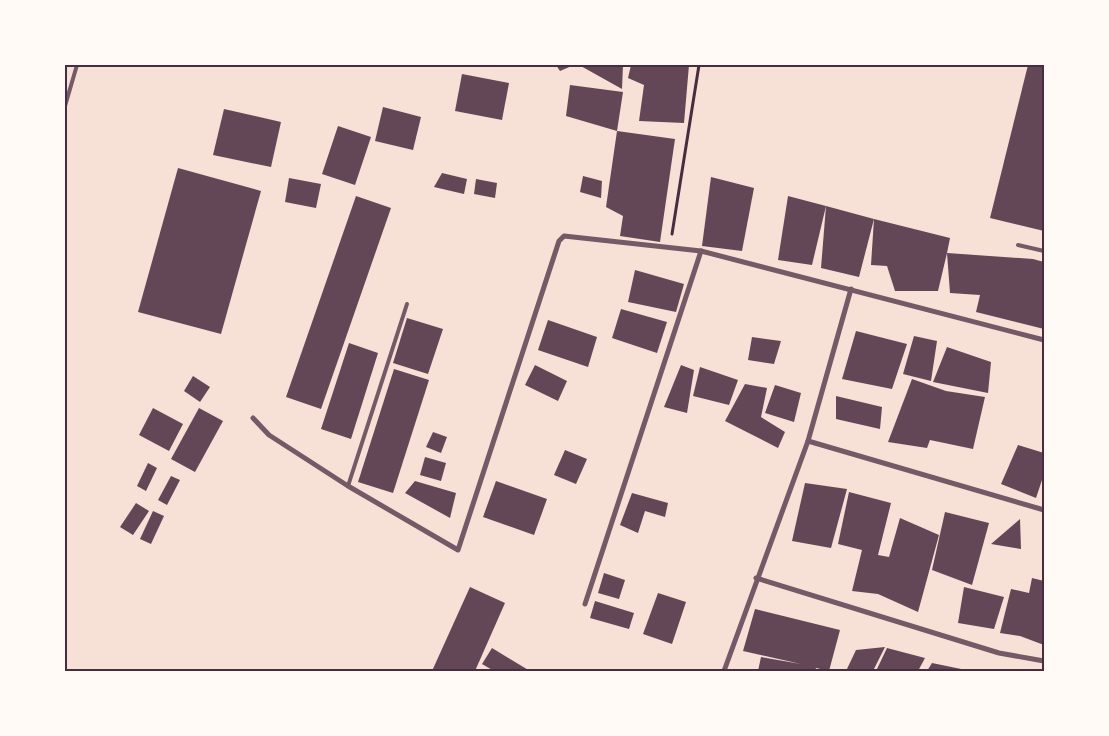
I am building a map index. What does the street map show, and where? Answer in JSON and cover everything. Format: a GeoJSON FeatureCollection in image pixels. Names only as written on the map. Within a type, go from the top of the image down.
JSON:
{"type":"FeatureCollection","features":[{"type":"Feature","properties":{"kind":"street"},"geometry":{"type":"LineString","coordinates":[[253,418],[269,435],[348,486],[458,550],[559,241],[564,236],[571,235],[700,251],[1044,340]]}},
{"type":"Feature","properties":{"kind":"street"},"geometry":{"type":"LineString","coordinates":[[585,604],[700,251]]}},
{"type":"Feature","properties":{"kind":"street"},"geometry":{"type":"LineString","coordinates":[[724,671],[756,578],[808,441],[851,289]]}},
{"type":"Feature","properties":{"kind":"street"},"geometry":{"type":"LineString","coordinates":[[808,441],[1044,510]]}},
{"type":"Feature","properties":{"kind":"street"},"geometry":{"type":"LineString","coordinates":[[756,578],[999,653],[1044,661]]}},
{"type":"Feature","properties":{"kind":"lane"},"geometry":{"type":"LineString","coordinates":[[65,106],[78,65]]}},
{"type":"Feature","properties":{"kind":"lane"},"geometry":{"type":"LineString","coordinates":[[1018,245],[1044,251]]}},
{"type":"Feature","properties":{"kind":"lane"},"geometry":{"type":"LineString","coordinates":[[348,486],[407,304]]}},
{"type":"Feature","properties":{"kind":"path"},"geometry":{"type":"LineString","coordinates":[[670,247],[699,65]]}},
{"type":"Feature","properties":{"kind":"building"},"geometry":{"type":"Polygon","coordinates":[[[556,65],[574,65],[560,71],[556,65]]]}},
{"type":"Feature","properties":{"kind":"building"},"geometry":{"type":"Polygon","coordinates":[[[579,65],[623,65],[622,89],[579,65]]]}},
{"type":"Feature","properties":{"kind":"building"},"geometry":{"type":"Polygon","coordinates":[[[631,65],[689,65],[684,123],[639,121],[644,85],[628,78],[631,65]]]}},
{"type":"Feature","properties":{"kind":"building"},"geometry":{"type":"Polygon","coordinates":[[[1028,65],[1044,65],[1044,231],[990,218],[1028,65]]]}},
{"type":"Feature","properties":{"kind":"building"},"geometry":{"type":"Polygon","coordinates":[[[462,74],[509,83],[502,120],[455,111],[462,74]]]}},
{"type":"Feature","properties":{"kind":"building"},"geometry":{"type":"Polygon","coordinates":[[[570,85],[623,92],[617,131],[566,116],[570,85]]]}},
{"type":"Feature","properties":{"kind":"building"},"geometry":{"type":"Polygon","coordinates":[[[383,107],[421,117],[413,150],[375,141],[383,107]]]}},
{"type":"Feature","properties":{"kind":"building"},"geometry":{"type":"Polygon","coordinates":[[[224,109],[281,122],[271,167],[213,155],[224,109]]]}},
{"type":"Feature","properties":{"kind":"building"},"geometry":{"type":"Polygon","coordinates":[[[338,126],[371,137],[355,185],[322,174],[338,126]]]}},
{"type":"Feature","properties":{"kind":"building"},"geometry":{"type":"Polygon","coordinates":[[[617,131],[675,139],[660,242],[620,236],[623,216],[606,207],[617,131]]]}},
{"type":"Feature","properties":{"kind":"building"},"geometry":{"type":"Polygon","coordinates":[[[178,168],[261,191],[221,334],[138,312],[178,168]]]}},
{"type":"Feature","properties":{"kind":"building"},"geometry":{"type":"Polygon","coordinates":[[[442,173],[467,179],[464,194],[434,187],[442,173]]]}},
{"type":"Feature","properties":{"kind":"building"},"geometry":{"type":"Polygon","coordinates":[[[583,176],[602,181],[601,198],[580,192],[583,176]]]}},
{"type":"Feature","properties":{"kind":"building"},"geometry":{"type":"Polygon","coordinates":[[[711,177],[754,188],[742,251],[702,246],[711,177]]]}},
{"type":"Feature","properties":{"kind":"building"},"geometry":{"type":"Polygon","coordinates":[[[289,178],[321,184],[316,208],[285,202],[289,178]]]}},
{"type":"Feature","properties":{"kind":"building"},"geometry":{"type":"Polygon","coordinates":[[[476,179],[497,183],[495,198],[474,194],[476,179]]]}},
{"type":"Feature","properties":{"kind":"building"},"geometry":{"type":"Polygon","coordinates":[[[356,196],[391,208],[321,409],[286,397],[356,196]]]}},
{"type":"Feature","properties":{"kind":"building"},"geometry":{"type":"Polygon","coordinates":[[[788,196],[826,206],[812,265],[778,260],[788,196]]]}},
{"type":"Feature","properties":{"kind":"building"},"geometry":{"type":"Polygon","coordinates":[[[826,206],[874,219],[859,277],[821,268],[826,206]]]}},
{"type":"Feature","properties":{"kind":"building"},"geometry":{"type":"Polygon","coordinates":[[[874,219],[950,238],[938,291],[895,291],[887,266],[871,265],[874,219]]]}},
{"type":"Feature","properties":{"kind":"building"},"geometry":{"type":"Polygon","coordinates":[[[947,253],[1033,259],[1044,262],[1044,329],[976,312],[980,295],[950,293],[947,253]]]}},
{"type":"Feature","properties":{"kind":"building"},"geometry":{"type":"Polygon","coordinates":[[[635,270],[684,284],[676,312],[628,302],[635,270]]]}},
{"type":"Feature","properties":{"kind":"building"},"geometry":{"type":"Polygon","coordinates":[[[621,309],[667,322],[657,353],[612,338],[621,309]]]}},
{"type":"Feature","properties":{"kind":"building"},"geometry":{"type":"Polygon","coordinates":[[[407,318],[443,329],[428,374],[393,363],[407,318]]]}},
{"type":"Feature","properties":{"kind":"building"},"geometry":{"type":"Polygon","coordinates":[[[548,320],[597,337],[588,367],[538,350],[548,320]]]}},
{"type":"Feature","properties":{"kind":"building"},"geometry":{"type":"Polygon","coordinates":[[[856,331],[907,344],[892,389],[842,379],[856,331]]]}},
{"type":"Feature","properties":{"kind":"building"},"geometry":{"type":"Polygon","coordinates":[[[914,336],[937,341],[931,381],[903,374],[914,336]]]}},
{"type":"Feature","properties":{"kind":"building"},"geometry":{"type":"Polygon","coordinates":[[[752,337],[781,341],[774,364],[748,360],[752,337]]]}},
{"type":"Feature","properties":{"kind":"building"},"geometry":{"type":"Polygon","coordinates":[[[349,343],[378,353],[351,439],[321,429],[349,343]]]}},
{"type":"Feature","properties":{"kind":"building"},"geometry":{"type":"Polygon","coordinates":[[[947,347],[991,362],[988,393],[933,382],[947,347]]]}},
{"type":"Feature","properties":{"kind":"building"},"geometry":{"type":"Polygon","coordinates":[[[535,365],[567,381],[558,401],[525,385],[535,365]]]}},
{"type":"Feature","properties":{"kind":"building"},"geometry":{"type":"Polygon","coordinates":[[[681,365],[694,370],[687,413],[664,407],[681,365]]]}},
{"type":"Feature","properties":{"kind":"building"},"geometry":{"type":"Polygon","coordinates":[[[700,367],[738,380],[729,405],[693,396],[700,367]]]}},
{"type":"Feature","properties":{"kind":"building"},"geometry":{"type":"Polygon","coordinates":[[[394,369],[429,380],[393,493],[358,482],[394,369]]]}},
{"type":"Feature","properties":{"kind":"building"},"geometry":{"type":"Polygon","coordinates":[[[193,376],[210,387],[200,402],[184,391],[193,376]]]}},
{"type":"Feature","properties":{"kind":"building"},"geometry":{"type":"Polygon","coordinates":[[[912,379],[946,391],[985,397],[973,449],[930,440],[927,448],[888,442],[912,379]]]}},
{"type":"Feature","properties":{"kind":"building"},"geometry":{"type":"Polygon","coordinates":[[[1042,380],[1044,381],[1044,406],[1042,406],[1042,380]]]}},
{"type":"Feature","properties":{"kind":"building"},"geometry":{"type":"Polygon","coordinates":[[[745,384],[767,388],[761,417],[785,432],[778,448],[725,421],[745,384]]]}},
{"type":"Feature","properties":{"kind":"building"},"geometry":{"type":"Polygon","coordinates":[[[775,385],[801,393],[794,422],[765,413],[775,385]]]}},
{"type":"Feature","properties":{"kind":"building"},"geometry":{"type":"Polygon","coordinates":[[[836,396],[882,407],[880,429],[836,419],[836,396]]]}},
{"type":"Feature","properties":{"kind":"building"},"geometry":{"type":"Polygon","coordinates":[[[153,408],[183,424],[169,451],[139,435],[153,408]]]}},
{"type":"Feature","properties":{"kind":"building"},"geometry":{"type":"Polygon","coordinates":[[[199,408],[223,421],[195,472],[171,459],[199,408]]]}},
{"type":"Feature","properties":{"kind":"building"},"geometry":{"type":"Polygon","coordinates":[[[433,432],[447,437],[441,453],[426,447],[433,432]]]}},
{"type":"Feature","properties":{"kind":"building"},"geometry":{"type":"Polygon","coordinates":[[[1018,445],[1044,453],[1044,474],[1036,498],[1001,484],[1018,445]]]}},
{"type":"Feature","properties":{"kind":"building"},"geometry":{"type":"Polygon","coordinates":[[[565,450],[587,459],[576,484],[554,475],[565,450]]]}},
{"type":"Feature","properties":{"kind":"building"},"geometry":{"type":"Polygon","coordinates":[[[425,457],[446,463],[441,481],[420,475],[425,457]]]}},
{"type":"Feature","properties":{"kind":"building"},"geometry":{"type":"Polygon","coordinates":[[[148,463],[157,468],[146,491],[137,486],[148,463]]]}},
{"type":"Feature","properties":{"kind":"building"},"geometry":{"type":"Polygon","coordinates":[[[171,476],[180,480],[167,505],[158,500],[171,476]]]}},
{"type":"Feature","properties":{"kind":"building"},"geometry":{"type":"Polygon","coordinates":[[[415,481],[456,493],[450,518],[405,493],[415,481]]]}},
{"type":"Feature","properties":{"kind":"building"},"geometry":{"type":"Polygon","coordinates":[[[496,481],[547,499],[534,535],[483,517],[496,481]]]}},
{"type":"Feature","properties":{"kind":"building"},"geometry":{"type":"Polygon","coordinates":[[[805,483],[847,489],[831,548],[792,541],[805,483]]]}},
{"type":"Feature","properties":{"kind":"building"},"geometry":{"type":"Polygon","coordinates":[[[849,492],[891,503],[878,555],[889,557],[900,518],[939,535],[918,612],[878,594],[852,591],[862,550],[838,544],[849,492]]]}},
{"type":"Feature","properties":{"kind":"building"},"geometry":{"type":"Polygon","coordinates":[[[632,493],[668,503],[665,517],[645,511],[638,533],[620,525],[632,493]]]}},
{"type":"Feature","properties":{"kind":"building"},"geometry":{"type":"Polygon","coordinates":[[[136,503],[149,511],[133,535],[120,527],[136,503]]]}},
{"type":"Feature","properties":{"kind":"building"},"geometry":{"type":"Polygon","coordinates":[[[153,511],[164,516],[151,544],[140,539],[153,511]]]}},
{"type":"Feature","properties":{"kind":"building"},"geometry":{"type":"Polygon","coordinates":[[[945,512],[989,523],[972,585],[932,570],[945,512]]]}},
{"type":"Feature","properties":{"kind":"building"},"geometry":{"type":"Polygon","coordinates":[[[1020,519],[1021,549],[991,544],[1020,519]]]}},
{"type":"Feature","properties":{"kind":"building"},"geometry":{"type":"Polygon","coordinates":[[[604,573],[625,580],[619,599],[598,593],[604,573]]]}},
{"type":"Feature","properties":{"kind":"building"},"geometry":{"type":"Polygon","coordinates":[[[1032,578],[1044,581],[1044,645],[1020,636],[1000,633],[1011,589],[1029,593],[1032,578]]]}},
{"type":"Feature","properties":{"kind":"building"},"geometry":{"type":"Polygon","coordinates":[[[470,587],[505,603],[475,671],[432,671],[470,587]]]}},
{"type":"Feature","properties":{"kind":"building"},"geometry":{"type":"Polygon","coordinates":[[[964,587],[1004,597],[994,629],[958,623],[964,587]]]}},
{"type":"Feature","properties":{"kind":"building"},"geometry":{"type":"Polygon","coordinates":[[[658,593],[686,602],[672,644],[643,634],[658,593]]]}},
{"type":"Feature","properties":{"kind":"building"},"geometry":{"type":"Polygon","coordinates":[[[595,601],[634,613],[629,629],[590,618],[595,601]]]}},
{"type":"Feature","properties":{"kind":"building"},"geometry":{"type":"Polygon","coordinates":[[[755,609],[840,630],[829,671],[816,668],[815,671],[758,671],[761,657],[801,664],[743,651],[755,609]]]}},
{"type":"Feature","properties":{"kind":"building"},"geometry":{"type":"Polygon","coordinates":[[[885,647],[873,671],[846,671],[856,650],[885,647]]]}},
{"type":"Feature","properties":{"kind":"building"},"geometry":{"type":"Polygon","coordinates":[[[492,648],[530,671],[494,671],[482,664],[492,648]]]}},
{"type":"Feature","properties":{"kind":"building"},"geometry":{"type":"Polygon","coordinates":[[[887,648],[925,658],[918,671],[876,671],[887,648]]]}},
{"type":"Feature","properties":{"kind":"building"},"geometry":{"type":"Polygon","coordinates":[[[932,663],[966,670],[966,671],[927,671],[932,663]]]}}]}
